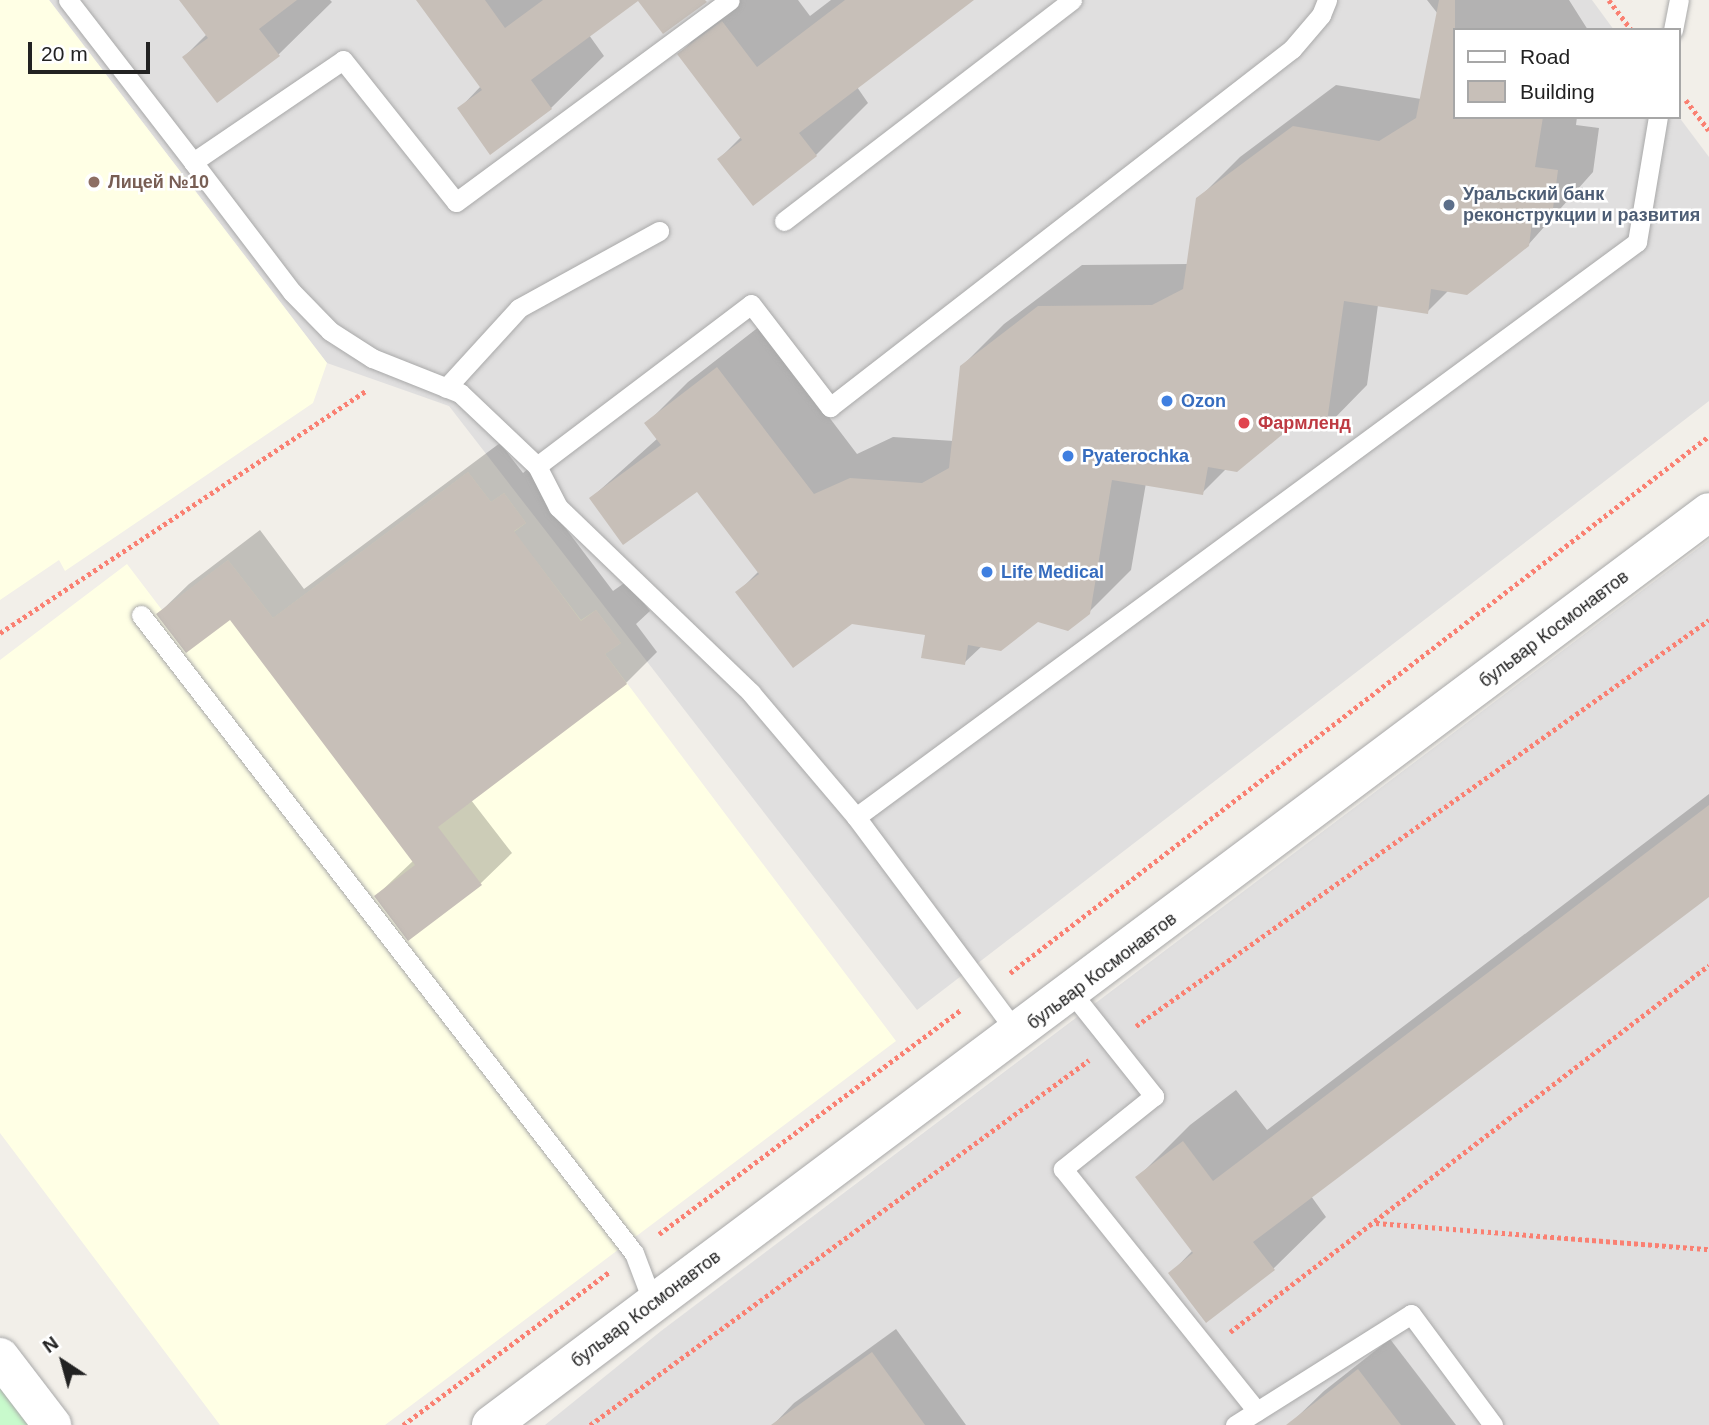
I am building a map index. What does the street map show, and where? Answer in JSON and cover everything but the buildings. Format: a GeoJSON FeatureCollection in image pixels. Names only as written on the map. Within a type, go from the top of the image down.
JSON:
{"type":"FeatureCollection","features":[{"type":"Feature","properties":{"kind":"street","name":"бульвар Космонавтов"},"geometry":{"type":"LineString","coordinates":[[491,1425],[1018,1034],[1709,512]]}},
{"type":"Feature","properties":{"kind":"street"},"geometry":{"type":"LineString","coordinates":[[0,1357],[52,1425]]}},
{"type":"Feature","properties":{"kind":"lane"},"geometry":{"type":"LineString","coordinates":[[68,0],[292,292],[330,331],[399,369],[460,393],[537,466],[558,508],[751,693],[856,817],[1018,1034]]}},
{"type":"Feature","properties":{"kind":"lane"},"geometry":{"type":"LineString","coordinates":[[193,162],[343,60],[456,202],[730,0]]}},
{"type":"Feature","properties":{"kind":"lane"},"geometry":{"type":"LineString","coordinates":[[784,220],[1072,0]]}},
{"type":"Feature","properties":{"kind":"lane"},"geometry":{"type":"LineString","coordinates":[[537,466],[751,304],[830,407],[1292,49],[1321,15],[1327,0]]}},
{"type":"Feature","properties":{"kind":"lane"},"geometry":{"type":"LineString","coordinates":[[1674,28],[1679,0]]}},
{"type":"Feature","properties":{"kind":"lane"},"geometry":{"type":"LineString","coordinates":[[856,817],[1637,242],[1658,119]]}},
{"type":"Feature","properties":{"kind":"lane"},"geometry":{"type":"LineString","coordinates":[[446,388],[519,308],[659,231]]}},
{"type":"Feature","properties":{"kind":"lane"},"geometry":{"type":"LineString","coordinates":[[141,615],[634,1253],[653,1303]]}},
{"type":"Feature","properties":{"kind":"lane"},"geometry":{"type":"LineString","coordinates":[[1072,993],[1154,1096],[1063,1168],[1257,1411]]}},
{"type":"Feature","properties":{"kind":"lane"},"geometry":{"type":"LineString","coordinates":[[1235,1425],[1410,1314],[1493,1425]]}},
{"type":"Feature","properties":{"kind":"path"},"geometry":{"type":"LineString","coordinates":[[1609,0],[1630,28]]}},
{"type":"Feature","properties":{"kind":"path"},"geometry":{"type":"LineString","coordinates":[[1681,94],[1709,130]]}},
{"type":"Feature","properties":{"kind":"path"},"geometry":{"type":"LineString","coordinates":[[0,633],[399,369]]}},
{"type":"Feature","properties":{"kind":"path"},"geometry":{"type":"LineString","coordinates":[[402,1425],[987,991],[1709,436]]}},
{"type":"Feature","properties":{"kind":"path"},"geometry":{"type":"LineString","coordinates":[[590,1425],[1112,1043],[1709,620]]}},
{"type":"Feature","properties":{"kind":"path"},"geometry":{"type":"LineString","coordinates":[[1208,1350],[1709,965]]}},
{"type":"Feature","properties":{"kind":"path"},"geometry":{"type":"LineString","coordinates":[[1375,1223],[1709,1249]]}},
{"type":"Feature","properties":{"kind":"shaded area","name":"Лицей №10"},"geometry":{"type":"Polygon","coordinates":[[[0,0],[49,0],[327,363],[313,403],[65,571],[59,560],[0,600],[0,0]]]}},
{"type":"Feature","properties":{"kind":"shaded area"},"geometry":{"type":"Polygon","coordinates":[[[49,0],[1592,0],[1613,28],[1454,28],[1454,119],[1680,119],[1709,157],[1709,401],[917,1010],[449,406],[327,363],[49,0]]]}},
{"type":"Feature","properties":{"kind":"shaded area"},"geometry":{"type":"Polygon","coordinates":[[[468,472],[491,502],[504,493],[526,523],[514,532],[581,620],[596,610],[621,643],[605,654],[896,1041],[385,1425],[220,1425],[0,1133],[0,660],[127,564],[162,610],[228,560],[273,618],[468,472]]]}},
{"type":"Feature","properties":{"kind":"shaded area"},"geometry":{"type":"Polygon","coordinates":[[[1709,540],[1709,1425],[545,1425],[661,1331],[1709,540]]]}},
{"type":"Feature","properties":{"kind":"green space"},"geometry":{"type":"Polygon","coordinates":[[[0,1378],[38,1425],[0,1425],[0,1378]]]}},
{"type":"Feature","properties":{"kind":"place","name":"Лицей №10"},"geometry":{"type":"Point","coordinates":[94,182]}},
{"type":"Feature","properties":{"kind":"place","name":"Уральский банк реконструкции и развития"},"geometry":{"type":"Point","coordinates":[1449,205]}},
{"type":"Feature","properties":{"kind":"place","name":"Ozon"},"geometry":{"type":"Point","coordinates":[1167,401]}},
{"type":"Feature","properties":{"kind":"place","name":"Фармленд"},"geometry":{"type":"Point","coordinates":[1244,423]}},
{"type":"Feature","properties":{"kind":"place","name":"Pyaterochka"},"geometry":{"type":"Point","coordinates":[1068,456]}},
{"type":"Feature","properties":{"kind":"place","name":"Life Medical"},"geometry":{"type":"Point","coordinates":[987,572]}}]}
